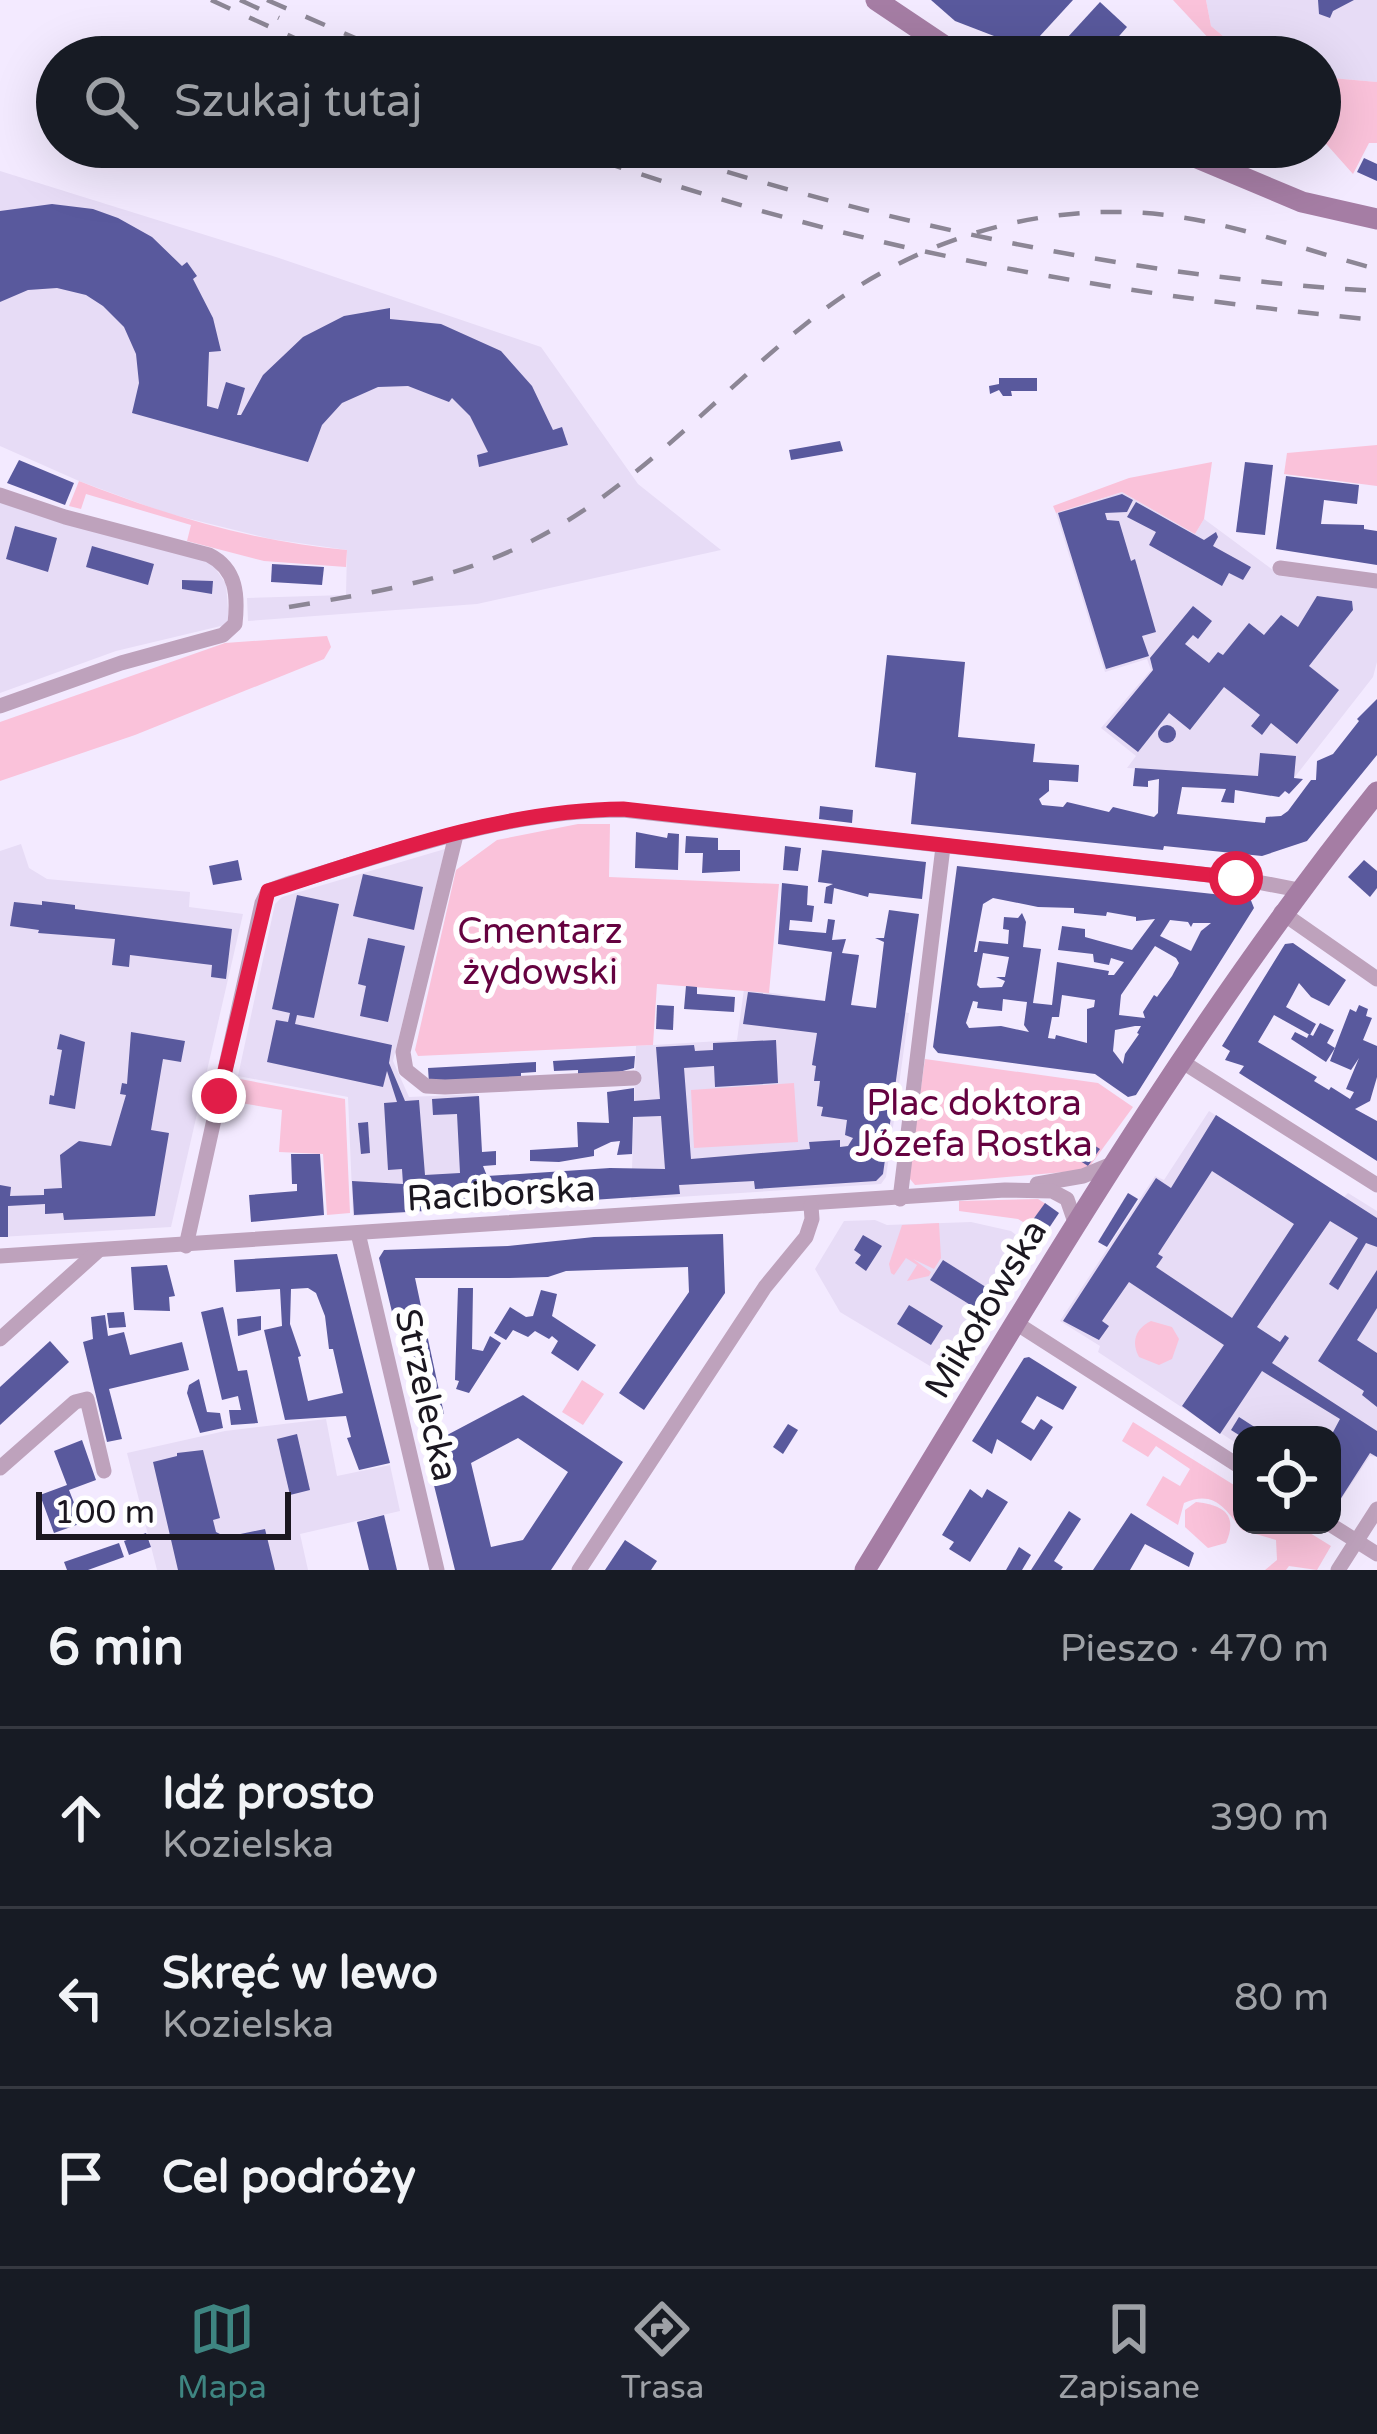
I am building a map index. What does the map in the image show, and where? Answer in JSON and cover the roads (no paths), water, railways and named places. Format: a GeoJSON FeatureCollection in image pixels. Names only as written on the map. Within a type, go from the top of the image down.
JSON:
{"type":"FeatureCollection","features":[{"type":"Feature","properties":{"kind":"main road"},"geometry":{"type":"LineString","coordinates":[[875,0],[929,36]]}},
{"type":"Feature","properties":{"kind":"main road"},"geometry":{"type":"LineString","coordinates":[[1221,168],[1302,202],[1372,218]]}},
{"type":"Feature","properties":{"kind":"main road","name":"Mikołowska"},"geometry":{"type":"LineString","coordinates":[[865,1570],[1181,1061],[1281,912],[1377,792]]}},
{"type":"Feature","properties":{"kind":"street"},"geometry":{"type":"LineString","coordinates":[[0,495],[209,555],[222,561],[237,592],[235,624],[223,635],[122,663],[0,706]]}},
{"type":"Feature","properties":{"kind":"street"},"geometry":{"type":"LineString","coordinates":[[1280,568],[1377,581]]}},
{"type":"Feature","properties":{"kind":"street"},"geometry":{"type":"LineString","coordinates":[[186,1246],[268,891],[520,818],[568,810],[623,809],[1236,878],[1298,890]]}},
{"type":"Feature","properties":{"kind":"street"},"geometry":{"type":"LineString","coordinates":[[457,835],[404,1052],[406,1070],[426,1086],[445,1087],[634,1078]]}},
{"type":"Feature","properties":{"kind":"street"},"geometry":{"type":"LineString","coordinates":[[900,1199],[943,847]]}},
{"type":"Feature","properties":{"kind":"street"},"geometry":{"type":"LineString","coordinates":[[1281,912],[1377,979]]}},
{"type":"Feature","properties":{"kind":"street"},"geometry":{"type":"LineString","coordinates":[[1181,1061],[1377,1185]]}},
{"type":"Feature","properties":{"kind":"street","name":"Raciborska"},"geometry":{"type":"LineString","coordinates":[[0,1256],[900,1199],[1005,1190],[1083,1176],[1114,1164]]}},
{"type":"Feature","properties":{"kind":"street","name":"Raciborska"},"geometry":{"type":"LineString","coordinates":[[1005,1190],[1052,1191],[1067,1198],[1076,1225]]}},
{"type":"Feature","properties":{"kind":"street"},"geometry":{"type":"LineString","coordinates":[[579,1570],[765,1287],[806,1238],[811,1206]]}},
{"type":"Feature","properties":{"kind":"street","name":"Strzelecka"},"geometry":{"type":"LineString","coordinates":[[358,1233],[437,1570]]}},
{"type":"Feature","properties":{"kind":"street"},"geometry":{"type":"LineString","coordinates":[[0,1339],[98,1250]]}},
{"type":"Feature","properties":{"kind":"street"},"geometry":{"type":"LineString","coordinates":[[1016,1323],[1233,1462]]}},
{"type":"Feature","properties":{"kind":"street"},"geometry":{"type":"LineString","coordinates":[[0,1468],[76,1402],[87,1399],[104,1471]]}},
{"type":"Feature","properties":{"kind":"street"},"geometry":{"type":"LineString","coordinates":[[1338,1570],[1377,1509]]}},
{"type":"Feature","properties":{"kind":"street"},"geometry":{"type":"LineString","coordinates":[[1341,1532],[1377,1554]]}},
{"type":"Feature","properties":{"kind":"railway"},"geometry":{"type":"LineString","coordinates":[[211,0],[290,36]]}},
{"type":"Feature","properties":{"kind":"railway"},"geometry":{"type":"LineString","coordinates":[[240,0],[279,18]]}},
{"type":"Feature","properties":{"kind":"railway"},"geometry":{"type":"LineString","coordinates":[[267,0],[350,36]]}},
{"type":"Feature","properties":{"kind":"railway"},"geometry":{"type":"LineString","coordinates":[[624,168],[762,211],[964,260],[1168,295],[1377,320]]}},
{"type":"Feature","properties":{"kind":"railway"},"geometry":{"type":"LineString","coordinates":[[716,168],[916,222],[1099,259],[1284,284],[1377,291]]}},
{"type":"Feature","properties":{"kind":"railway"},"geometry":{"type":"LineString","coordinates":[[289,607],[460,570],[557,527],[659,453],[817,315],[886,270],[961,238],[1000,226],[1080,213],[1155,214],[1219,225],[1377,269]]}},
{"type":"Feature","properties":{"kind":"park label","name":"Cmentarz żydowski"},"geometry":{"type":"Point","coordinates":[540,952]}},
{"type":"Feature","properties":{"kind":"park label","name":"Plac doktora Józefa Rostka"},"geometry":{"type":"Point","coordinates":[974,1124]}}]}
